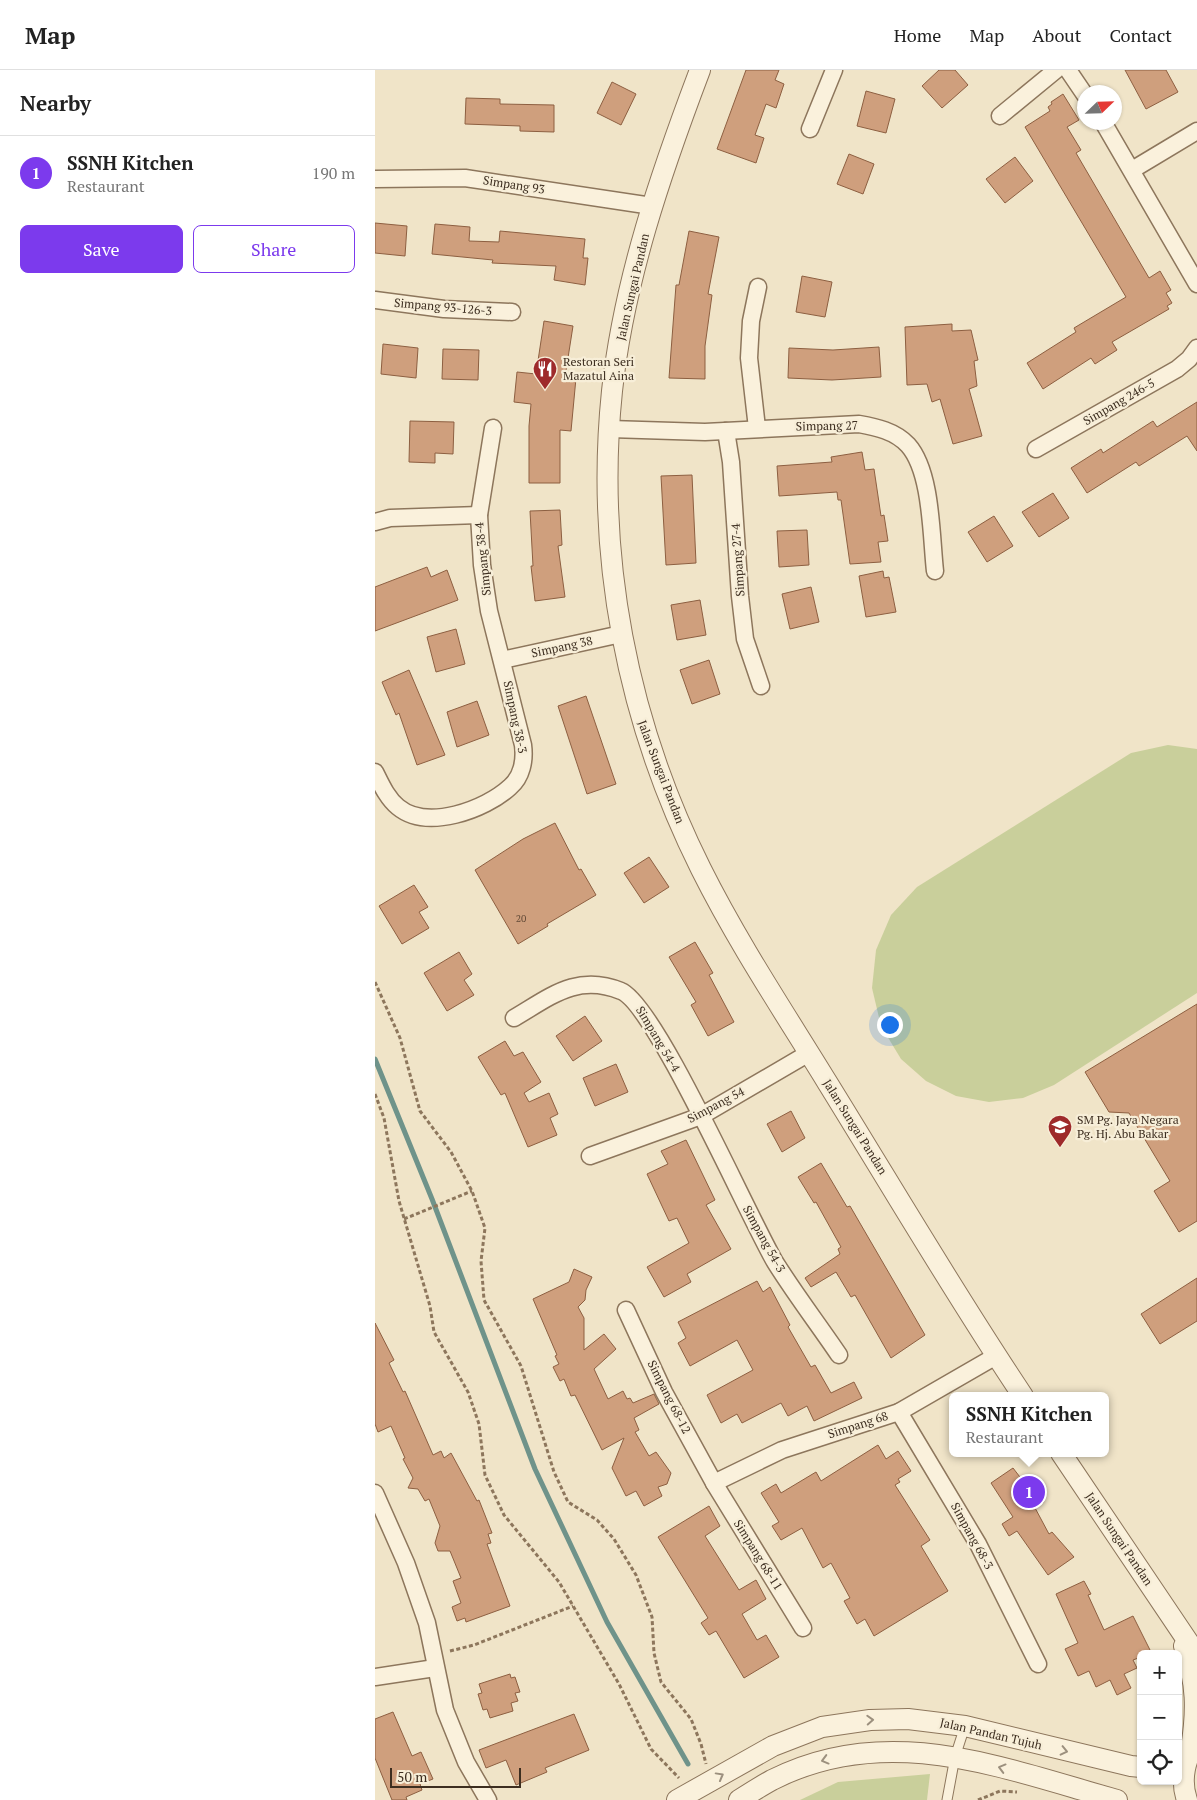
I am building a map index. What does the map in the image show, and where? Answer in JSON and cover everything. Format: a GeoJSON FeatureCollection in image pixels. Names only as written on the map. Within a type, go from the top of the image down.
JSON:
{"type":"FeatureCollection","features":[{"type":"Feature","properties":{"kind":"street","name":"Jalan Sungai Pandan"},"geometry":{"type":"LineString","coordinates":[[700,70],[667,156],[652,206],[635,268],[612,390],[606,470],[611,572],[621,634],[641,721],[680,824],[727,918],[996,1356],[1020,1392]]}},
{"type":"Feature","properties":{"kind":"street"},"geometry":{"type":"LineString","coordinates":[[810,129],[834,70]]}},
{"type":"Feature","properties":{"kind":"street"},"geometry":{"type":"LineString","coordinates":[[1001,116],[1056,70]]}},
{"type":"Feature","properties":{"kind":"street"},"geometry":{"type":"LineString","coordinates":[[1068,70],[1078,85]]}},
{"type":"Feature","properties":{"kind":"street"},"geometry":{"type":"LineString","coordinates":[[1108,130],[1133,170],[1197,284]]}},
{"type":"Feature","properties":{"kind":"street"},"geometry":{"type":"LineString","coordinates":[[1133,170],[1197,131]]}},
{"type":"Feature","properties":{"kind":"street","name":"Simpang 93"},"geometry":{"type":"LineString","coordinates":[[375,179],[465,178],[652,206]]}},
{"type":"Feature","properties":{"kind":"street"},"geometry":{"type":"LineString","coordinates":[[757,428],[749,358],[751,321],[758,287]]}},
{"type":"Feature","properties":{"kind":"street","name":"Simpang 93-126-3"},"geometry":{"type":"LineString","coordinates":[[375,300],[444,309],[512,312]]}},
{"type":"Feature","properties":{"kind":"street","name":"Simpang 246-5"},"geometry":{"type":"LineString","coordinates":[[1036,449],[1177,369],[1189,359],[1197,348]]}},
{"type":"Feature","properties":{"kind":"street","name":"Simpang 27"},"geometry":{"type":"LineString","coordinates":[[610,428],[726,431],[859,424],[879,428],[895,435],[907,444],[921,468],[925,485],[935,571]]}},
{"type":"Feature","properties":{"kind":"street","name":"Simpang 38-4"},"geometry":{"type":"LineString","coordinates":[[493,428],[479,515],[482,565],[489,611],[502,660]]}},
{"type":"Feature","properties":{"kind":"street","name":"Simpang 27-4"},"geometry":{"type":"LineString","coordinates":[[726,431],[731,462],[740,596],[745,639],[761,686]]}},
{"type":"Feature","properties":{"kind":"street"},"geometry":{"type":"LineString","coordinates":[[375,522],[389,518],[479,515]]}},
{"type":"Feature","properties":{"kind":"street","name":"Simpang 38"},"geometry":{"type":"LineString","coordinates":[[502,660],[621,634]]}},
{"type":"Feature","properties":{"kind":"street","name":"Simpang 38-3"},"geometry":{"type":"LineString","coordinates":[[375,772],[387,795],[398,807],[421,817],[445,817],[468,811],[511,787],[523,767],[525,755],[502,660]]}},
{"type":"Feature","properties":{"kind":"street","name":"Simpang 54-4"},"geometry":{"type":"LineString","coordinates":[[513,1018],[567,988],[581,984],[595,984],[623,991],[635,1001],[644,1013],[701,1116]]}},
{"type":"Feature","properties":{"kind":"street","name":"Simpang 54"},"geometry":{"type":"LineString","coordinates":[[590,1156],[701,1116],[809,1053]]}},
{"type":"Feature","properties":{"kind":"street","name":"Simpang 54-3"},"geometry":{"type":"LineString","coordinates":[[701,1116],[775,1261],[839,1355]]}},
{"type":"Feature","properties":{"kind":"street","name":"Simpang 68-12"},"geometry":{"type":"LineString","coordinates":[[626,1310],[664,1392],[714,1483]]}},
{"type":"Feature","properties":{"kind":"street","name":"Simpang 68"},"geometry":{"type":"LineString","coordinates":[[714,1483],[781,1450],[899,1412],[996,1356]]}},
{"type":"Feature","properties":{"kind":"street","name":"Simpang 68-3"},"geometry":{"type":"LineString","coordinates":[[899,1412],[978,1544],[1038,1664]]}},
{"type":"Feature","properties":{"kind":"street","name":"Jalan Sungai Pandan"},"geometry":{"type":"LineString","coordinates":[[1064,1457],[1176,1624],[1197,1659]]}},
{"type":"Feature","properties":{"kind":"street","name":"Simpang 68-11"},"geometry":{"type":"LineString","coordinates":[[714,1483],[803,1628]]}},
{"type":"Feature","properties":{"kind":"street"},"geometry":{"type":"LineString","coordinates":[[375,1493],[417,1592],[427,1623],[445,1710],[462,1754],[488,1800]]}},
{"type":"Feature","properties":{"kind":"street","name":"Jalan Sungai Pandan"},"geometry":{"type":"LineString","coordinates":[[1176,1624],[1190,1663],[1197,1694],[1196,1724],[1184,1777],[1187,1800]]}},
{"type":"Feature","properties":{"kind":"street"},"geometry":{"type":"LineString","coordinates":[[375,1678],[434,1661]]}},
{"type":"Feature","properties":{"kind":"street","name":"Jalan Pandan Tujuh"},"geometry":{"type":"LineString","coordinates":[[677,1800],[773,1746],[822,1727],[870,1720],[908,1720],[965,1726],[1103,1760],[1137,1766]]}},
{"type":"Feature","properties":{"kind":"street"},"geometry":{"type":"LineString","coordinates":[[739,1800],[787,1774],[837,1757],[881,1751],[907,1751],[955,1757],[1117,1800]]}},
{"type":"Feature","properties":{"kind":"lane"},"geometry":{"type":"LineString","coordinates":[[947,1800],[955,1757],[965,1726]]}},
{"type":"Feature","properties":{"kind":"path"},"geometry":{"type":"LineString","coordinates":[[375,982],[400,1038],[420,1111],[451,1152],[472,1191],[485,1228],[481,1260],[484,1300],[521,1366],[554,1472],[569,1502],[597,1520],[609,1532],[636,1575],[652,1617],[655,1653],[661,1682],[691,1719],[706,1764],[704,1771]]}},
{"type":"Feature","properties":{"kind":"path"},"geometry":{"type":"LineString","coordinates":[[375,1094],[384,1118],[404,1219],[430,1306],[434,1332],[468,1392],[479,1424],[485,1475],[504,1515],[559,1582],[619,1684],[651,1749],[679,1778],[687,1779]]}},
{"type":"Feature","properties":{"kind":"path"},"geometry":{"type":"LineString","coordinates":[[404,1219],[472,1191]]}},
{"type":"Feature","properties":{"kind":"path"},"geometry":{"type":"LineString","coordinates":[[434,1661],[573,1606]]}},
{"type":"Feature","properties":{"kind":"path"},"geometry":{"type":"LineString","coordinates":[[978,1800],[1000,1791],[1019,1792]]}},
{"type":"Feature","properties":{"kind":"green space"},"geometry":{"type":"Polygon","coordinates":[[[1168,745],[1197,749],[1197,993],[1054,1085],[1023,1098],[989,1102],[956,1096],[926,1081],[901,1059],[881,1026],[872,988],[876,950],[891,915],[917,887],[1131,753],[1168,745]]]}},
{"type":"Feature","properties":{"kind":"green space"},"geometry":{"type":"Polygon","coordinates":[[[930,1774],[927,1800],[800,1800],[838,1782],[930,1774]]]}},
{"type":"Feature","properties":{"kind":"building"},"geometry":{"type":"Polygon","coordinates":[[[746,70],[779,70],[775,80],[784,84],[776,108],[766,104],[755,135],[764,138],[756,163],[717,149],[746,70]]]}},
{"type":"Feature","properties":{"kind":"building"},"geometry":{"type":"Polygon","coordinates":[[[939,70],[955,70],[968,85],[942,108],[922,86],[939,70]]]}},
{"type":"Feature","properties":{"kind":"building"},"geometry":{"type":"Polygon","coordinates":[[[1125,70],[1166,70],[1178,92],[1146,109],[1125,70]]]}},
{"type":"Feature","properties":{"kind":"building"},"geometry":{"type":"Polygon","coordinates":[[[612,82],[636,94],[621,125],[597,113],[612,82]]]}},
{"type":"Feature","properties":{"kind":"building"},"geometry":{"type":"Polygon","coordinates":[[[866,91],[895,99],[886,133],[857,126],[866,91]]]}},
{"type":"Feature","properties":{"kind":"building"},"geometry":{"type":"Polygon","coordinates":[[[1063,94],[1077,117],[1077,121],[1067,127],[1081,150],[1076,153],[1149,278],[1160,271],[1171,290],[1166,293],[1172,303],[1167,306],[1169,309],[1112,342],[1117,350],[1095,364],[1091,358],[1043,389],[1027,363],[1076,332],[1074,328],[1126,297],[1025,127],[1050,111],[1048,107],[1052,104],[1051,102],[1063,94]]]}},
{"type":"Feature","properties":{"kind":"building"},"geometry":{"type":"Polygon","coordinates":[[[466,98],[500,99],[500,104],[554,105],[554,132],[520,131],[520,126],[465,124],[466,98]]]}},
{"type":"Feature","properties":{"kind":"building"},"geometry":{"type":"Polygon","coordinates":[[[849,154],[874,164],[863,194],[837,184],[849,154]]]}},
{"type":"Feature","properties":{"kind":"building"},"geometry":{"type":"Polygon","coordinates":[[[1015,157],[1033,181],[1005,203],[986,179],[1015,157]]]}},
{"type":"Feature","properties":{"kind":"building"},"geometry":{"type":"Polygon","coordinates":[[[375,223],[407,226],[405,256],[375,253],[375,223]]]}},
{"type":"Feature","properties":{"kind":"building"},"geometry":{"type":"Polygon","coordinates":[[[435,224],[470,227],[469,241],[499,242],[500,231],[585,239],[583,258],[588,258],[585,285],[554,280],[556,266],[492,263],[493,260],[432,254],[435,224]]]}},
{"type":"Feature","properties":{"kind":"building"},"geometry":{"type":"Polygon","coordinates":[[[689,231],[719,237],[708,294],[712,295],[705,346],[705,379],[669,378],[676,285],[679,285],[689,231]]]}},
{"type":"Feature","properties":{"kind":"building"},"geometry":{"type":"Polygon","coordinates":[[[802,276],[832,282],[825,317],[796,312],[802,276]]]}},
{"type":"Feature","properties":{"kind":"building"},"geometry":{"type":"Polygon","coordinates":[[[544,321],[573,326],[565,377],[576,378],[571,431],[560,430],[560,483],[529,483],[531,404],[514,402],[517,372],[536,374],[544,321]]]}},
{"type":"Feature","properties":{"kind":"building"},"geometry":{"type":"Polygon","coordinates":[[[952,324],[952,331],[971,330],[978,360],[974,361],[977,386],[969,389],[982,436],[953,444],[940,399],[932,402],[927,384],[907,385],[905,327],[952,324]]]}},
{"type":"Feature","properties":{"kind":"building"},"geometry":{"type":"Polygon","coordinates":[[[383,344],[418,348],[416,378],[381,374],[383,344]]]}},
{"type":"Feature","properties":{"kind":"building"},"geometry":{"type":"Polygon","coordinates":[[[879,347],[881,377],[832,380],[788,378],[789,348],[833,350],[879,347]]]}},
{"type":"Feature","properties":{"kind":"building"},"geometry":{"type":"Polygon","coordinates":[[[443,349],[479,350],[478,380],[442,379],[443,349]]]}},
{"type":"Feature","properties":{"kind":"building"},"geometry":{"type":"Polygon","coordinates":[[[1197,402],[1197,451],[1187,436],[1139,466],[1136,462],[1087,493],[1071,468],[1101,449],[1103,453],[1153,421],[1157,427],[1197,402]]]}},
{"type":"Feature","properties":{"kind":"building"},"geometry":{"type":"Polygon","coordinates":[[[410,421],[454,422],[453,454],[435,453],[435,463],[409,462],[410,421]]]}},
{"type":"Feature","properties":{"kind":"building"},"geometry":{"type":"Polygon","coordinates":[[[862,452],[865,470],[874,469],[881,516],[884,515],[888,541],[878,542],[881,562],[850,564],[841,500],[838,500],[837,492],[779,496],[777,466],[832,462],[831,457],[862,452]]]}},
{"type":"Feature","properties":{"kind":"building"},"geometry":{"type":"Polygon","coordinates":[[[692,475],[696,563],[666,565],[661,476],[692,475]]]}},
{"type":"Feature","properties":{"kind":"building"},"geometry":{"type":"Polygon","coordinates":[[[1053,493],[1069,518],[1039,537],[1022,512],[1053,493]]]}},
{"type":"Feature","properties":{"kind":"building"},"geometry":{"type":"Polygon","coordinates":[[[560,510],[562,545],[558,546],[565,597],[535,601],[531,566],[533,566],[530,511],[560,510]]]}},
{"type":"Feature","properties":{"kind":"building"},"geometry":{"type":"Polygon","coordinates":[[[994,516],[1013,546],[987,562],[968,532],[994,516]]]}},
{"type":"Feature","properties":{"kind":"building"},"geometry":{"type":"Polygon","coordinates":[[[807,530],[809,565],[779,567],[777,531],[807,530]]]}},
{"type":"Feature","properties":{"kind":"building"},"geometry":{"type":"Polygon","coordinates":[[[427,567],[431,577],[447,570],[458,600],[375,631],[375,587],[427,567]]]}},
{"type":"Feature","properties":{"kind":"building"},"geometry":{"type":"Polygon","coordinates":[[[883,571],[884,578],[889,577],[896,612],[866,617],[859,576],[883,571]]]}},
{"type":"Feature","properties":{"kind":"building"},"geometry":{"type":"Polygon","coordinates":[[[811,587],[819,622],[790,629],[782,594],[811,587]]]}},
{"type":"Feature","properties":{"kind":"building"},"geometry":{"type":"Polygon","coordinates":[[[700,600],[706,635],[677,640],[671,605],[700,600]]]}},
{"type":"Feature","properties":{"kind":"building"},"geometry":{"type":"Polygon","coordinates":[[[456,629],[465,664],[436,672],[427,637],[456,629]]]}},
{"type":"Feature","properties":{"kind":"building"},"geometry":{"type":"Polygon","coordinates":[[[709,660],[720,694],[692,704],[680,670],[709,660]]]}},
{"type":"Feature","properties":{"kind":"building"},"geometry":{"type":"Polygon","coordinates":[[[409,670],[445,755],[417,765],[399,713],[396,715],[382,682],[409,670]]]}},
{"type":"Feature","properties":{"kind":"building"},"geometry":{"type":"Polygon","coordinates":[[[586,696],[616,784],[587,794],[558,706],[586,696]]]}},
{"type":"Feature","properties":{"kind":"building"},"geometry":{"type":"Polygon","coordinates":[[[477,701],[489,735],[457,747],[447,712],[477,701]]]}},
{"type":"Feature","properties":{"kind":"building"},"geometry":{"type":"Polygon","coordinates":[[[555,823],[579,870],[581,869],[596,895],[547,924],[548,926],[518,944],[475,870],[523,839],[555,823]]]}},
{"type":"Feature","properties":{"kind":"building"},"geometry":{"type":"Polygon","coordinates":[[[649,857],[669,887],[644,903],[624,873],[649,857]]]}},
{"type":"Feature","properties":{"kind":"building"},"geometry":{"type":"Polygon","coordinates":[[[414,885],[428,907],[419,912],[429,928],[402,944],[379,906],[414,885]]]}},
{"type":"Feature","properties":{"kind":"building"},"geometry":{"type":"Polygon","coordinates":[[[695,942],[713,973],[709,975],[734,1022],[708,1036],[691,1005],[696,1002],[669,957],[695,942]]]}},
{"type":"Feature","properties":{"kind":"building"},"geometry":{"type":"Polygon","coordinates":[[[459,952],[472,974],[464,980],[474,995],[447,1011],[424,973],[459,952]]]}},
{"type":"Feature","properties":{"kind":"building","name":"SM Pg. Jaya Negara Pg. Hj. Abu Bakar"},"geometry":{"type":"Polygon","coordinates":[[[1197,1004],[1197,1221],[1179,1232],[1154,1191],[1170,1181],[1129,1113],[1109,1112],[1085,1072],[1197,1004]]]}},
{"type":"Feature","properties":{"kind":"building"},"geometry":{"type":"Polygon","coordinates":[[[585,1016],[602,1041],[573,1061],[556,1036],[585,1016]]]}},
{"type":"Feature","properties":{"kind":"building"},"geometry":{"type":"Polygon","coordinates":[[[505,1041],[514,1056],[523,1052],[541,1082],[524,1093],[529,1102],[549,1093],[558,1114],[550,1118],[557,1135],[528,1147],[505,1093],[501,1095],[478,1057],[505,1041]]]}},
{"type":"Feature","properties":{"kind":"building"},"geometry":{"type":"Polygon","coordinates":[[[616,1064],[628,1092],[595,1106],[583,1078],[616,1064]]]}},
{"type":"Feature","properties":{"kind":"building"},"geometry":{"type":"Polygon","coordinates":[[[791,1111],[805,1138],[782,1152],[767,1124],[791,1111]]]}},
{"type":"Feature","properties":{"kind":"building"},"geometry":{"type":"Polygon","coordinates":[[[686,1140],[715,1200],[706,1205],[731,1249],[687,1274],[691,1282],[664,1297],[647,1267],[689,1243],[677,1218],[669,1221],[647,1174],[668,1164],[661,1151],[686,1140]]]}},
{"type":"Feature","properties":{"kind":"building"},"geometry":{"type":"Polygon","coordinates":[[[821,1163],[847,1207],[850,1206],[925,1335],[891,1358],[855,1295],[851,1297],[836,1272],[811,1287],[805,1278],[840,1254],[838,1249],[841,1247],[816,1202],[814,1203],[798,1177],[821,1163]]]}},
{"type":"Feature","properties":{"kind":"building"},"geometry":{"type":"Polygon","coordinates":[[[574,1269],[592,1277],[586,1290],[585,1300],[578,1307],[584,1318],[584,1350],[604,1334],[616,1349],[594,1369],[608,1399],[623,1391],[627,1399],[630,1398],[633,1403],[654,1394],[659,1404],[634,1418],[639,1430],[635,1432],[649,1456],[656,1452],[671,1473],[667,1484],[658,1487],[662,1496],[644,1506],[636,1491],[626,1496],[612,1468],[624,1438],[602,1450],[575,1395],[571,1396],[564,1379],[560,1381],[553,1367],[559,1364],[555,1356],[557,1355],[533,1299],[569,1282],[574,1269]]]}},
{"type":"Feature","properties":{"kind":"building"},"geometry":{"type":"Polygon","coordinates":[[[1197,1278],[1197,1321],[1160,1344],[1141,1314],[1197,1278]]]}},
{"type":"Feature","properties":{"kind":"building"},"geometry":{"type":"Polygon","coordinates":[[[757,1281],[763,1292],[770,1287],[790,1325],[788,1327],[811,1367],[815,1365],[831,1393],[854,1382],[862,1398],[814,1421],[807,1406],[788,1416],[781,1403],[742,1423],[737,1414],[721,1423],[707,1395],[753,1370],[737,1340],[690,1366],[678,1343],[686,1338],[678,1322],[757,1281]]]}},
{"type":"Feature","properties":{"kind":"building"},"geometry":{"type":"Polygon","coordinates":[[[375,1323],[394,1360],[389,1363],[403,1392],[405,1391],[433,1455],[441,1451],[444,1458],[451,1453],[477,1501],[479,1500],[492,1533],[488,1534],[491,1543],[487,1544],[510,1606],[466,1622],[465,1618],[457,1621],[452,1607],[461,1603],[453,1581],[461,1578],[450,1551],[438,1551],[435,1543],[440,1526],[429,1499],[425,1501],[418,1489],[408,1488],[413,1478],[403,1459],[405,1458],[391,1426],[378,1432],[375,1424],[375,1323]]]}},
{"type":"Feature","properties":{"kind":"building"},"geometry":{"type":"Polygon","coordinates":[[[878,1445],[886,1459],[898,1451],[911,1471],[898,1479],[900,1482],[895,1485],[930,1540],[921,1546],[948,1591],[874,1636],[865,1619],[857,1624],[844,1601],[850,1598],[831,1563],[823,1568],[802,1528],[781,1540],[772,1526],[779,1522],[761,1493],[776,1484],[781,1493],[816,1472],[821,1481],[878,1445]]]}},
{"type":"Feature","properties":{"kind":"building"},"geometry":{"type":"Polygon","coordinates":[[[1013,1468],[1023,1481],[1029,1478],[1044,1502],[1034,1506],[1049,1534],[1052,1532],[1074,1557],[1048,1575],[1017,1531],[1009,1536],[1002,1524],[1013,1517],[991,1483],[1013,1468]]]}},
{"type":"Feature","properties":{"kind":"building"},"geometry":{"type":"Polygon","coordinates":[[[709,1506],[720,1526],[705,1536],[739,1590],[756,1580],[766,1599],[742,1614],[757,1640],[766,1635],[779,1657],[744,1678],[716,1631],[709,1635],[701,1623],[708,1618],[658,1537],[709,1506]]]}},
{"type":"Feature","properties":{"kind":"building"},"geometry":{"type":"Polygon","coordinates":[[[1084,1581],[1091,1594],[1088,1595],[1104,1630],[1133,1616],[1150,1650],[1137,1650],[1137,1658],[1133,1660],[1137,1668],[1124,1674],[1131,1688],[1117,1695],[1110,1680],[1096,1687],[1089,1671],[1078,1676],[1065,1649],[1078,1643],[1056,1594],[1084,1581]]]}},
{"type":"Feature","properties":{"kind":"building"},"geometry":{"type":"Polygon","coordinates":[[[510,1674],[511,1678],[515,1677],[520,1692],[515,1693],[518,1701],[511,1703],[513,1711],[490,1718],[487,1709],[483,1710],[478,1694],[482,1693],[479,1684],[510,1674]]]}},
{"type":"Feature","properties":{"kind":"building"},"geometry":{"type":"Polygon","coordinates":[[[393,1712],[412,1756],[421,1752],[433,1779],[420,1784],[422,1790],[406,1797],[407,1800],[392,1800],[375,1758],[375,1719],[393,1712]]]}},
{"type":"Feature","properties":{"kind":"building"},"geometry":{"type":"Polygon","coordinates":[[[574,1714],[589,1750],[545,1768],[547,1772],[516,1785],[506,1760],[486,1768],[479,1750],[574,1714]]]}},
{"type":"Feature","properties":{"kind":"waterway"},"geometry":{"type":"LineString","coordinates":[[375,1059],[432,1199],[535,1469],[607,1622],[688,1764]]}},
{"type":"Feature","properties":{"kind":"place","name":"Restoran Seri Mazatul Aina"},"geometry":{"type":"Point","coordinates":[545,390]}},
{"type":"Feature","properties":{"kind":"place","name":"SM Pg. Jaya Negara Pg. Hj. Abu Bakar"},"geometry":{"type":"Point","coordinates":[1060,1148]}},
{"type":"Feature","properties":{"kind":"place","name":"SSNH Kitchen"},"geometry":{"type":"Point","coordinates":[1029,1492]}}]}
